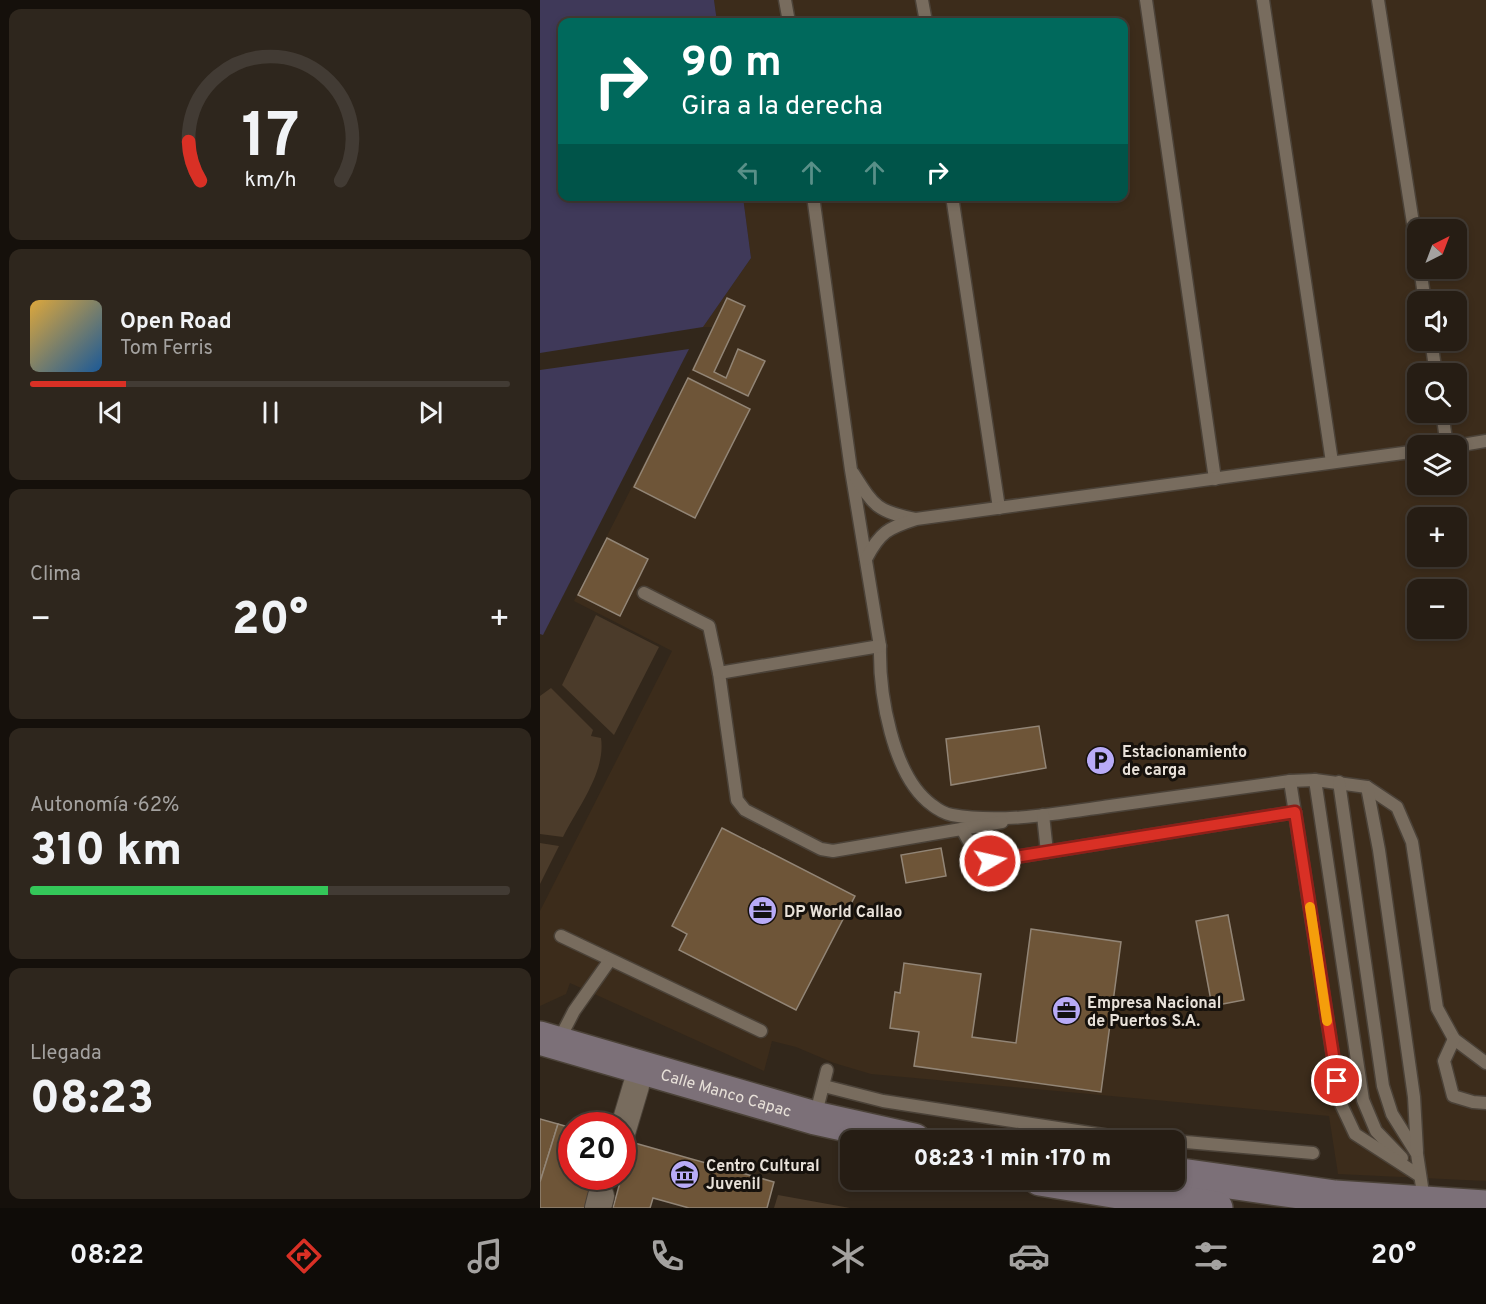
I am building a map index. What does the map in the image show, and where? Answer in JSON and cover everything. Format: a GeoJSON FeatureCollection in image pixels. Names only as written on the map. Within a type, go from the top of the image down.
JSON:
{"type":"FeatureCollection","features":[{"type":"Feature","properties":{"kind":"main road","name":"Calle Manco Capac"},"geometry":{"type":"LineString","coordinates":[[546,1046],[636,1086],[840,1144]]}},
{"type":"Feature","properties":{"kind":"main road","name":"Calle Manco Capac"},"geometry":{"type":"LineString","coordinates":[[546,1046],[815,1118],[869,1130]]}},
{"type":"Feature","properties":{"kind":"main road"},"geometry":{"type":"LineString","coordinates":[[1137,1190],[1245,1196],[1424,1196],[1486,1207]]}},
{"type":"Feature","properties":{"kind":"main road"},"geometry":{"type":"LineString","coordinates":[[1164,1193],[1216,1208]]}},
{"type":"Feature","properties":{"kind":"street"},"geometry":{"type":"LineString","coordinates":[[628,1112],[636,1086]]}},
{"type":"Feature","properties":{"kind":"lane"},"geometry":{"type":"LineString","coordinates":[[785,0],[788,18]]}},
{"type":"Feature","properties":{"kind":"lane"},"geometry":{"type":"LineString","coordinates":[[922,0],[925,18]]}},
{"type":"Feature","properties":{"kind":"lane"},"geometry":{"type":"LineString","coordinates":[[1146,0],[1215,479]]}},
{"type":"Feature","properties":{"kind":"lane"},"geometry":{"type":"LineString","coordinates":[[1263,0],[1332,462]]}},
{"type":"Feature","properties":{"kind":"lane"},"geometry":{"type":"LineString","coordinates":[[1378,0],[1412,219]]}},
{"type":"Feature","properties":{"kind":"lane"},"geometry":{"type":"LineString","coordinates":[[814,201],[851,470],[880,646],[879,676],[904,770],[917,792],[933,806],[950,815],[1026,817]]}},
{"type":"Feature","properties":{"kind":"lane"},"geometry":{"type":"LineString","coordinates":[[953,201],[999,508]]}},
{"type":"Feature","properties":{"kind":"lane"},"geometry":{"type":"LineString","coordinates":[[1467,445],[1483,444]]}},
{"type":"Feature","properties":{"kind":"lane"},"geometry":{"type":"LineString","coordinates":[[866,559],[875,542],[889,528],[916,519],[1407,452]]}},
{"type":"Feature","properties":{"kind":"lane"},"geometry":{"type":"LineString","coordinates":[[851,470],[870,498],[887,513],[916,519]]}},
{"type":"Feature","properties":{"kind":"lane"},"geometry":{"type":"LineString","coordinates":[[644,593],[709,626],[719,673],[737,800],[745,810],[821,849],[833,851],[1026,817],[1290,781],[1315,780],[1367,787],[1397,807],[1412,842],[1437,1008],[1454,1039],[1486,1063]]}},
{"type":"Feature","properties":{"kind":"lane"},"geometry":{"type":"LineString","coordinates":[[719,673],[880,646]]}},
{"type":"Feature","properties":{"kind":"lane"},"geometry":{"type":"LineString","coordinates":[[1315,780],[1364,1100],[1376,1131],[1424,1196]]}},
{"type":"Feature","properties":{"kind":"lane"},"geometry":{"type":"LineString","coordinates":[[1290,781],[1341,1102],[1355,1134],[1424,1196]]}},
{"type":"Feature","properties":{"kind":"lane"},"geometry":{"type":"LineString","coordinates":[[1339,782],[1383,1086],[1392,1114],[1417,1154]]}},
{"type":"Feature","properties":{"kind":"lane"},"geometry":{"type":"LineString","coordinates":[[1367,787],[1379,850],[1414,1097],[1417,1154],[1424,1196]]}},
{"type":"Feature","properties":{"kind":"lane"},"geometry":{"type":"LineString","coordinates":[[962,829],[974,851],[990,861],[1295,812]]}},
{"type":"Feature","properties":{"kind":"lane"},"geometry":{"type":"LineString","coordinates":[[1042,815],[1047,852]]}},
{"type":"Feature","properties":{"kind":"lane"},"geometry":{"type":"LineString","coordinates":[[561,936],[761,1031]]}},
{"type":"Feature","properties":{"kind":"lane"},"geometry":{"type":"LineString","coordinates":[[546,1046],[610,960]]}},
{"type":"Feature","properties":{"kind":"lane"},"geometry":{"type":"LineString","coordinates":[[1454,1039],[1444,1061],[1453,1096],[1473,1102],[1486,1102]]}},
{"type":"Feature","properties":{"kind":"lane"},"geometry":{"type":"LineString","coordinates":[[815,1118],[827,1070]]}},
{"type":"Feature","properties":{"kind":"lane"},"geometry":{"type":"LineString","coordinates":[[824,1086],[883,1101],[1071,1130]]}},
{"type":"Feature","properties":{"kind":"lane"},"geometry":{"type":"LineString","coordinates":[[1185,1142],[1313,1153]]}},
{"type":"Feature","properties":{"kind":"shaded area"},"geometry":{"type":"Polygon","coordinates":[[[540,0],[714,0],[716,18],[558,18],[558,201],[744,201],[751,258],[703,327],[540,353],[540,0]]]}},
{"type":"Feature","properties":{"kind":"shaded area"},"geometry":{"type":"Polygon","coordinates":[[[714,0],[1486,0],[1486,1181],[1338,1174],[1329,1116],[871,1074],[834,1063],[796,1047],[772,1041],[764,1071],[570,983],[566,994],[540,1006],[540,911],[672,651],[574,601],[713,327],[703,327],[751,258],[744,201],[1128,201],[1128,18],[716,18],[714,0]]]}},
{"type":"Feature","properties":{"kind":"shaded area"},"geometry":{"type":"Polygon","coordinates":[[[689,349],[543,635],[540,634],[540,370],[689,349]]]}},
{"type":"Feature","properties":{"kind":"shaded area"},"geometry":{"type":"Polygon","coordinates":[[[596,615],[659,647],[614,735],[562,685],[596,615]]]}},
{"type":"Feature","properties":{"kind":"shaded area"},"geometry":{"type":"Polygon","coordinates":[[[551,688],[593,730],[591,736],[601,738],[599,764],[595,776],[563,837],[540,834],[540,696],[551,688]]]}},
{"type":"Feature","properties":{"kind":"shaded area"},"geometry":{"type":"Polygon","coordinates":[[[540,843],[559,846],[540,884],[540,843]]]}},
{"type":"Feature","properties":{"kind":"shaded area"},"geometry":{"type":"Polygon","coordinates":[[[778,1195],[850,1208],[774,1208],[778,1195]]]}},
{"type":"Feature","properties":{"kind":"building"},"geometry":{"type":"Polygon","coordinates":[[[727,298],[745,306],[714,372],[726,378],[738,349],[765,361],[748,396],[693,370],[727,298]]]}},
{"type":"Feature","properties":{"kind":"building"},"geometry":{"type":"Polygon","coordinates":[[[688,378],[750,409],[695,518],[634,487],[688,378]]]}},
{"type":"Feature","properties":{"kind":"building"},"geometry":{"type":"Polygon","coordinates":[[[607,538],[648,559],[620,616],[578,595],[607,538]]]}},
{"type":"Feature","properties":{"kind":"building"},"geometry":{"type":"Polygon","coordinates":[[[1039,726],[1046,768],[951,785],[946,739],[1039,726]]]}},
{"type":"Feature","properties":{"kind":"building","name":"DP World Callao"},"geometry":{"type":"Polygon","coordinates":[[[722,828],[855,896],[796,1010],[679,950],[687,934],[672,926],[722,828]]]}},
{"type":"Feature","properties":{"kind":"building"},"geometry":{"type":"Polygon","coordinates":[[[941,848],[946,876],[906,883],[901,855],[941,848]]]}},
{"type":"Feature","properties":{"kind":"building"},"geometry":{"type":"Polygon","coordinates":[[[1228,915],[1244,1000],[1212,1006],[1196,921],[1228,915]]]}},
{"type":"Feature","properties":{"kind":"building","name":"Empresa Nacional de Puertos S.A."},"geometry":{"type":"Polygon","coordinates":[[[1031,929],[1121,942],[1101,1092],[914,1066],[919,1032],[890,1028],[895,992],[900,993],[904,963],[981,974],[972,1037],[1016,1043],[1031,929]]]}},
{"type":"Feature","properties":{"kind":"building"},"geometry":{"type":"Polygon","coordinates":[[[540,1119],[558,1124],[540,1182],[540,1119]]]}},
{"type":"Feature","properties":{"kind":"building"},"geometry":{"type":"Polygon","coordinates":[[[558,1124],[558,1190],[592,1190],[587,1208],[540,1208],[540,1182],[558,1124]]]}},
{"type":"Feature","properties":{"kind":"building","name":"Centro Cultural Juvenil"},"geometry":{"type":"Polygon","coordinates":[[[636,1143],[774,1182],[767,1208],[689,1208],[653,1198],[650,1208],[613,1208],[618,1190],[636,1190],[636,1143]]]}},
{"type":"Feature","properties":{"kind":"slow traffic"},"geometry":{"type":"LineString","coordinates":[[1310,907],[1327,1021]]}},
{"type":"Feature","properties":{"kind":"place","name":"Estacionamiento de carga"},"geometry":{"type":"Point","coordinates":[1101,760]}},
{"type":"Feature","properties":{"kind":"place","name":"DP World Callao"},"geometry":{"type":"Point","coordinates":[763,911]}},
{"type":"Feature","properties":{"kind":"place","name":"Empresa Nacional de Puertos S.A."},"geometry":{"type":"Point","coordinates":[1066,1011]}},
{"type":"Feature","properties":{"kind":"place","name":"Centro Cultural Juvenil"},"geometry":{"type":"Point","coordinates":[685,1174]}},
{"type":"Feature","properties":{"kind":"route"},"geometry":{"type":"LineString","coordinates":[[990,861],[1295,812],[1337,1081]]}}]}
